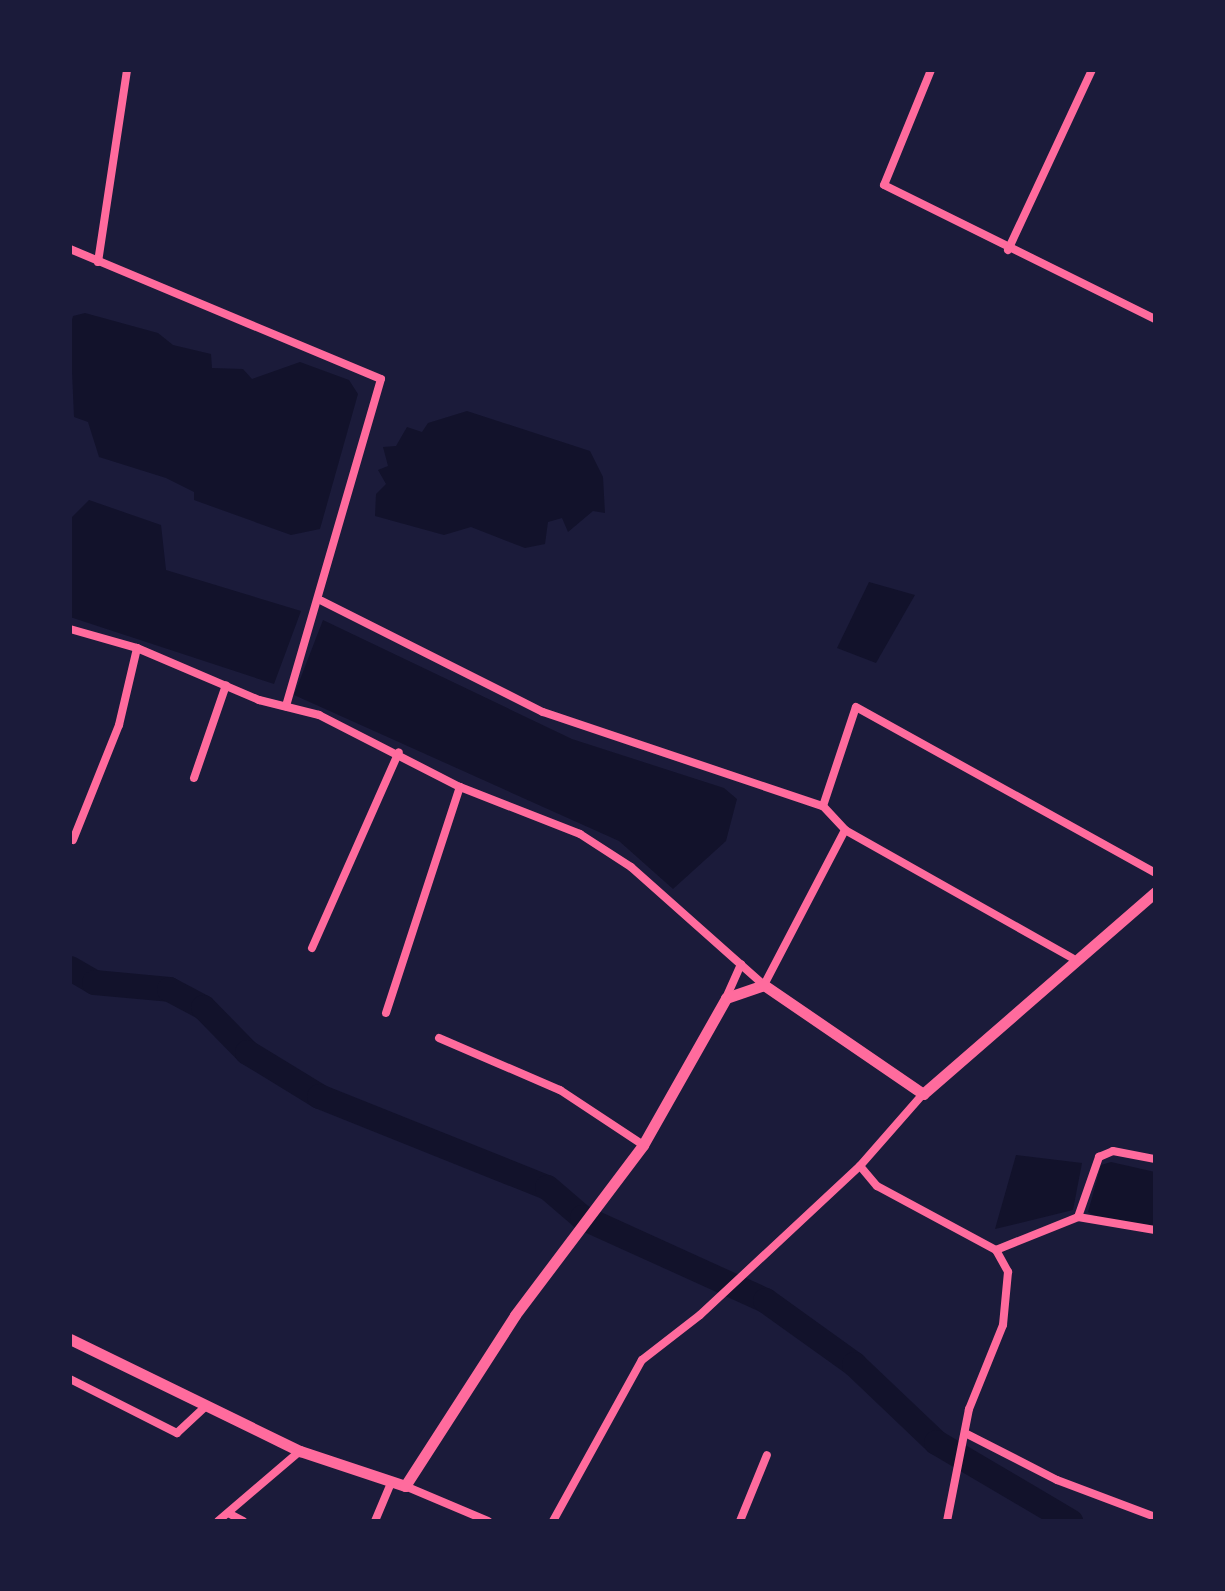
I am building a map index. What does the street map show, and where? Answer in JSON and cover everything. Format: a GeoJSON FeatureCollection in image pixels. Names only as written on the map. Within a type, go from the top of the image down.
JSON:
{"type":"FeatureCollection","features":[{"type":"Feature","properties":{"kind":"main road"},"geometry":{"type":"LineString","coordinates":[[70,1339],[300,1451],[405,1486],[515,1315],[597,1212],[643,1145],[726,998],[764,985],[922,1094],[1072,958],[1155,892]]}},
{"type":"Feature","properties":{"kind":"street"},"geometry":{"type":"LineString","coordinates":[[98,262],[127,70]]}},
{"type":"Feature","properties":{"kind":"street"},"geometry":{"type":"LineString","coordinates":[[931,70],[884,185],[1008,250],[1152,317],[1155,306]]}},
{"type":"Feature","properties":{"kind":"street"},"geometry":{"type":"LineString","coordinates":[[1008,250],[1092,70]]}},
{"type":"Feature","properties":{"kind":"street"},"geometry":{"type":"LineString","coordinates":[[70,248],[381,379],[322,600],[286,691],[286,707]]}},
{"type":"Feature","properties":{"kind":"street"},"geometry":{"type":"LineString","coordinates":[[322,600],[542,712],[823,806],[845,830],[1072,958]]}},
{"type":"Feature","properties":{"kind":"street"},"geometry":{"type":"LineString","coordinates":[[70,629],[137,648],[398,752],[460,787],[604,847],[764,985],[845,830]]}},
{"type":"Feature","properties":{"kind":"street"},"geometry":{"type":"LineString","coordinates":[[73,840],[119,725],[137,648]]}},
{"type":"Feature","properties":{"kind":"street"},"geometry":{"type":"LineString","coordinates":[[194,778],[226,685]]}},
{"type":"Feature","properties":{"kind":"street"},"geometry":{"type":"LineString","coordinates":[[823,806],[856,707],[1155,873]]}},
{"type":"Feature","properties":{"kind":"street"},"geometry":{"type":"LineString","coordinates":[[312,948],[398,752]]}},
{"type":"Feature","properties":{"kind":"street"},"geometry":{"type":"LineString","coordinates":[[386,1013],[460,787]]}},
{"type":"Feature","properties":{"kind":"street"},"geometry":{"type":"LineString","coordinates":[[726,998],[740,964]]}},
{"type":"Feature","properties":{"kind":"street"},"geometry":{"type":"LineString","coordinates":[[440,1038],[560,1090],[643,1145]]}},
{"type":"Feature","properties":{"kind":"street"},"geometry":{"type":"LineString","coordinates":[[552,1521],[642,1360],[700,1315],[860,1166],[922,1094]]}},
{"type":"Feature","properties":{"kind":"street"},"geometry":{"type":"LineString","coordinates":[[1080,1213],[1099,1157],[1113,1150],[1155,1159]]}},
{"type":"Feature","properties":{"kind":"street"},"geometry":{"type":"LineString","coordinates":[[860,1166],[877,1186],[996,1250],[1008,1272],[1003,1325],[970,1410],[957,1489],[947,1521]]}},
{"type":"Feature","properties":{"kind":"street"},"geometry":{"type":"LineString","coordinates":[[996,1250],[1080,1213],[1155,1230]]}},
{"type":"Feature","properties":{"kind":"street"},"geometry":{"type":"LineString","coordinates":[[70,1379],[178,1433],[206,1406]]}},
{"type":"Feature","properties":{"kind":"street"},"geometry":{"type":"LineString","coordinates":[[966,1434],[1057,1480],[1155,1517]]}},
{"type":"Feature","properties":{"kind":"street"},"geometry":{"type":"LineString","coordinates":[[218,1521],[300,1451]]}},
{"type":"Feature","properties":{"kind":"street"},"geometry":{"type":"LineString","coordinates":[[740,1521],[767,1454]]}},
{"type":"Feature","properties":{"kind":"street"},"geometry":{"type":"LineString","coordinates":[[374,1521],[392,1483]]}},
{"type":"Feature","properties":{"kind":"street"},"geometry":{"type":"LineString","coordinates":[[405,1486],[488,1521]]}},
{"type":"Feature","properties":{"kind":"street"},"geometry":{"type":"LineString","coordinates":[[230,1514],[243,1521]]}},
{"type":"Feature","properties":{"kind":"shaded area"},"geometry":{"type":"Polygon","coordinates":[[[85,313],[158,333],[173,345],[211,354],[212,368],[243,369],[252,379],[300,362],[349,380],[358,394],[320,529],[291,535],[194,500],[194,492],[166,478],[99,457],[88,422],[74,417],[70,327],[73,316],[85,313]]]}},
{"type":"Feature","properties":{"kind":"shaded area"},"geometry":{"type":"Polygon","coordinates":[[[467,411],[590,451],[603,477],[605,513],[593,511],[568,532],[562,518],[548,522],[545,544],[525,548],[471,527],[444,535],[375,516],[376,494],[386,484],[378,470],[388,466],[383,447],[396,446],[407,427],[422,432],[428,423],[467,411]]]}},
{"type":"Feature","properties":{"kind":"shaded area"},"geometry":{"type":"Polygon","coordinates":[[[89,500],[161,525],[166,570],[301,611],[274,684],[70,617],[70,519],[89,500]]]}},
{"type":"Feature","properties":{"kind":"shaded area"},"geometry":{"type":"Polygon","coordinates":[[[869,582],[915,595],[876,663],[837,648],[869,582]]]}},
{"type":"Feature","properties":{"kind":"shaded area"},"geometry":{"type":"Polygon","coordinates":[[[323,620],[572,739],[724,788],[737,799],[726,841],[673,889],[619,841],[294,695],[323,620]]]}},
{"type":"Feature","properties":{"kind":"shaded area"},"geometry":{"type":"Polygon","coordinates":[[[1016,1155],[1082,1163],[1073,1210],[995,1229],[1016,1155]]]}},
{"type":"Feature","properties":{"kind":"shaded area"},"geometry":{"type":"Polygon","coordinates":[[[1111,1162],[1155,1172],[1155,1228],[1103,1221],[1088,1212],[1101,1165],[1111,1162]]]}},
{"type":"Feature","properties":{"kind":"waterway"},"geometry":{"type":"LineString","coordinates":[[70,968],[94,982],[169,989],[203,1007],[247,1052],[319,1096],[547,1187],[582,1217],[765,1300],[854,1364],[936,1442],[1070,1521]]}}]}
